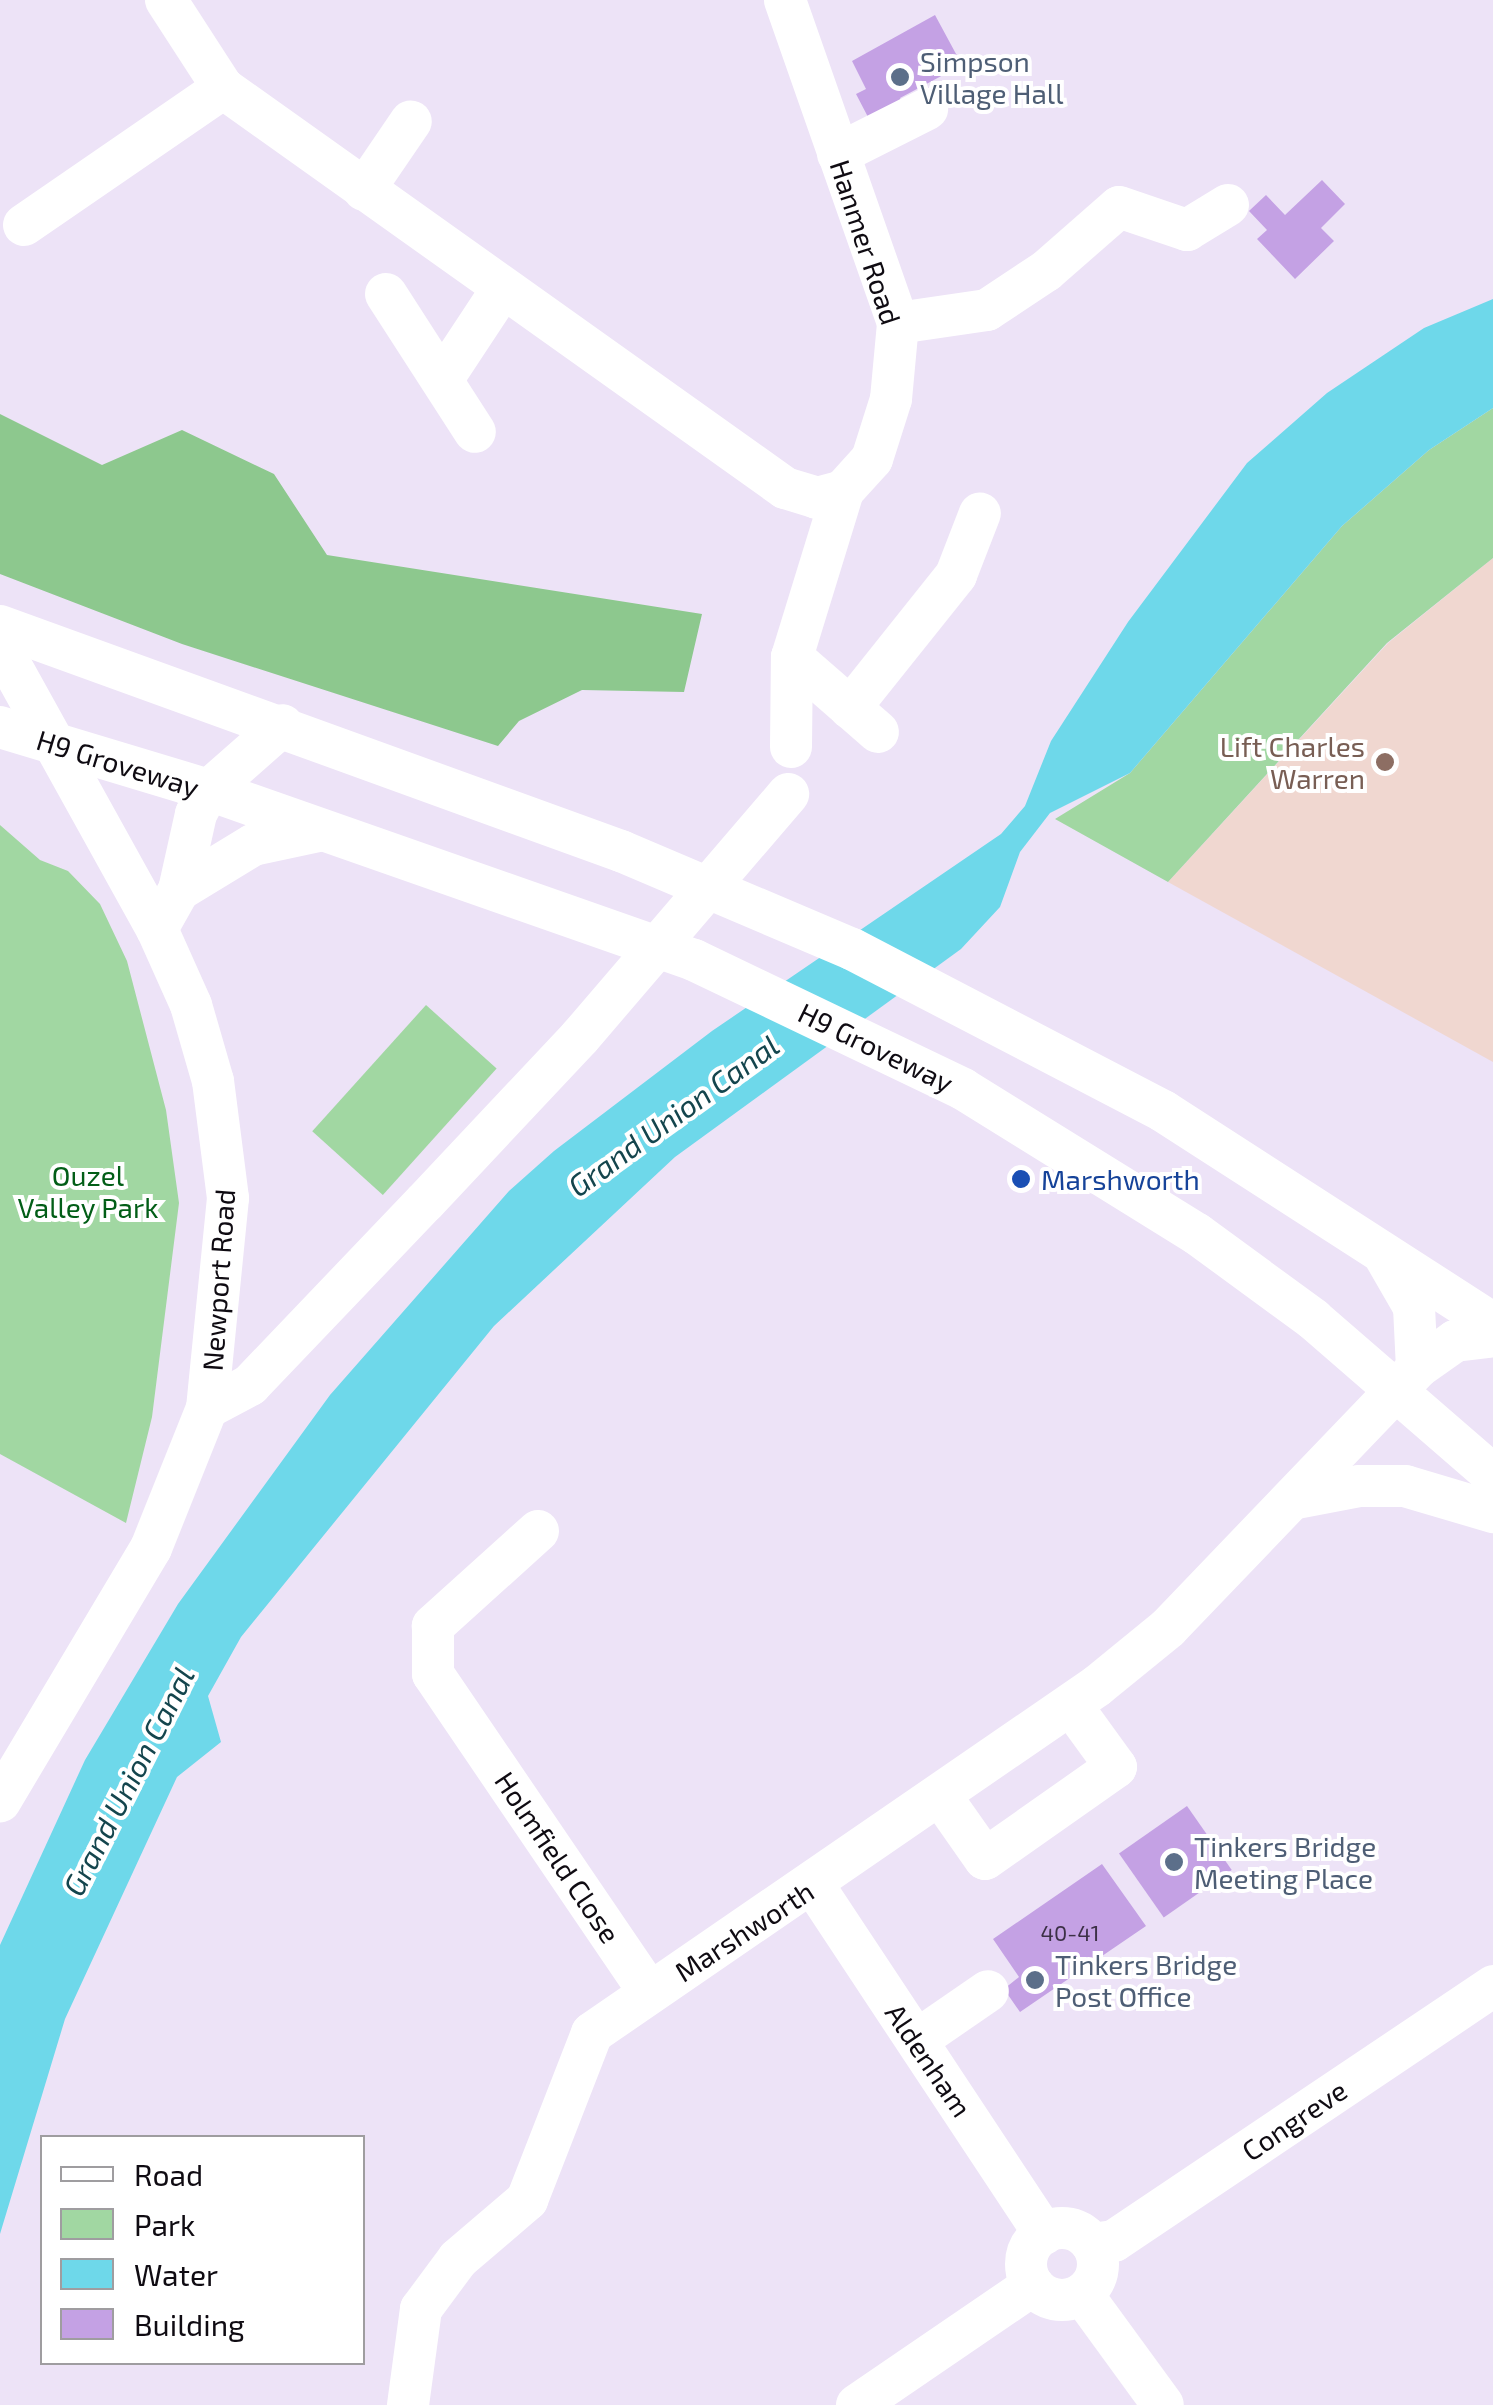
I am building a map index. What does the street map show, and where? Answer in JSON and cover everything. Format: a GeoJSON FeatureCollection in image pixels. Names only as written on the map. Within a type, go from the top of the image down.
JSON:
{"type":"FeatureCollection","features":[{"type":"Feature","properties":{"kind":"street"},"geometry":{"type":"LineString","coordinates":[[166,0],[223,88],[785,488],[817,498],[843,491]]}},
{"type":"Feature","properties":{"kind":"street","name":"Hanmer Road"},"geometry":{"type":"LineString","coordinates":[[785,0],[898,323],[891,400],[877,444],[843,491],[792,657],[791,747]]}},
{"type":"Feature","properties":{"kind":"street"},"geometry":{"type":"LineString","coordinates":[[24,226],[223,88]]}},
{"type":"Feature","properties":{"kind":"street"},"geometry":{"type":"LineString","coordinates":[[838,154],[927,110]]}},
{"type":"Feature","properties":{"kind":"street"},"geometry":{"type":"LineString","coordinates":[[364,190],[411,121]]}},
{"type":"Feature","properties":{"kind":"street"},"geometry":{"type":"LineString","coordinates":[[898,323],[987,310],[1046,271],[1119,207],[1187,230],[1228,205]]}},
{"type":"Feature","properties":{"kind":"street"},"geometry":{"type":"LineString","coordinates":[[442,380],[502,288]]}},
{"type":"Feature","properties":{"kind":"street"},"geometry":{"type":"LineString","coordinates":[[386,294],[475,432]]}},
{"type":"Feature","properties":{"kind":"street"},"geometry":{"type":"LineString","coordinates":[[792,657],[864,720],[956,576],[980,513]]}},
{"type":"Feature","properties":{"kind":"street"},"geometry":{"type":"LineString","coordinates":[[0,626],[621,851],[852,949],[1163,1111],[1379,1246],[1493,1324]]}},
{"type":"Feature","properties":{"kind":"street","name":"Newport Road"},"geometry":{"type":"LineString","coordinates":[[0,646],[157,929],[191,1005],[213,1081],[228,1198],[207,1408],[151,1548],[0,1801]]}},
{"type":"Feature","properties":{"kind":"street"},"geometry":{"type":"LineString","coordinates":[[157,929],[179,890],[196,814],[210,790],[282,726]]}},
{"type":"Feature","properties":{"kind":"street","name":"H9 Groveway"},"geometry":{"type":"LineString","coordinates":[[0,727],[210,790],[694,960],[963,1089],[1197,1234],[1406,1379],[1480,1486]]}},
{"type":"Feature","properties":{"kind":"street"},"geometry":{"type":"LineString","coordinates":[[207,1408],[250,1385],[412,1190],[580,1037],[788,794]]}},
{"type":"Feature","properties":{"kind":"street"},"geometry":{"type":"LineString","coordinates":[[179,890],[253,845],[320,831]]}},
{"type":"Feature","properties":{"kind":"street"},"geometry":{"type":"LineString","coordinates":[[1379,1246],[1414,1307],[1406,1379]]}},
{"type":"Feature","properties":{"kind":"street","name":"Marshworth"},"geometry":{"type":"LineString","coordinates":[[408,2405],[421,2309],[458,2259],[527,2200],[592,2033],[814,1886],[1071,1705],[1168,1628],[1406,1379],[1455,1342],[1493,1336]]}},
{"type":"Feature","properties":{"kind":"street"},"geometry":{"type":"LineString","coordinates":[[1296,1498],[1405,1486],[1480,1486]]}},
{"type":"Feature","properties":{"kind":"street","name":"Holmfield Close"},"geometry":{"type":"LineString","coordinates":[[538,1531],[433,1626],[433,1674],[479,1712],[650,1992]]}},
{"type":"Feature","properties":{"kind":"street"},"geometry":{"type":"LineString","coordinates":[[940,1796],[984,1859],[1116,1767],[1071,1705]]}},
{"type":"Feature","properties":{"kind":"street","name":"Aldenham"},"geometry":{"type":"LineString","coordinates":[[814,1886],[1044,2234]]}},
{"type":"Feature","properties":{"kind":"street","name":"Congreve"},"geometry":{"type":"LineString","coordinates":[[1092,2244],[1114,2241],[1493,1986]]}},
{"type":"Feature","properties":{"kind":"street"},"geometry":{"type":"LineString","coordinates":[[916,2040],[988,1990]]}},
{"type":"Feature","properties":{"kind":"street"},"geometry":{"type":"LineString","coordinates":[[1072,2230],[1092,2244],[1098,2272],[1082,2294],[1050,2298],[1033,2285],[1026,2262],[1044,2234],[1072,2230]]}},
{"type":"Feature","properties":{"kind":"street"},"geometry":{"type":"LineString","coordinates":[[857,2405],[1033,2285]]}},
{"type":"Feature","properties":{"kind":"street"},"geometry":{"type":"LineString","coordinates":[[1082,2294],[1162,2405]]}},
{"type":"Feature","properties":{"kind":"shaded area","name":"Lift Charles Warren"},"geometry":{"type":"Polygon","coordinates":[[[1493,558],[1493,1062],[1168,882],[1388,643],[1493,558]]]}},
{"type":"Feature","properties":{"kind":"green space"},"geometry":{"type":"Polygon","coordinates":[[[1493,408],[1493,558],[1387,643],[1168,882],[1055,819],[1130,773],[1342,526],[1429,450],[1493,408]]]}},
{"type":"Feature","properties":{"kind":"green space"},"geometry":{"type":"Polygon","coordinates":[[[0,414],[102,465],[182,430],[274,474],[327,555],[702,614],[684,692],[582,690],[519,721],[498,746],[182,644],[0,574],[0,414]]]}},
{"type":"Feature","properties":{"kind":"green space","name":"Ouzel Valley Park"},"geometry":{"type":"Polygon","coordinates":[[[0,825],[40,860],[68,871],[100,904],[127,961],[166,1110],[179,1203],[152,1417],[126,1523],[0,1454],[0,825]]]}},
{"type":"Feature","properties":{"kind":"green space"},"geometry":{"type":"Polygon","coordinates":[[[426,1005],[497,1069],[383,1195],[312,1131],[426,1005]]]}},
{"type":"Feature","properties":{"kind":"water","name":"Grand Union Canal"},"geometry":{"type":"Polygon","coordinates":[[[1493,299],[1493,408],[1429,450],[1342,526],[1130,773],[1050,813],[1020,852],[1000,907],[961,949],[675,1157],[494,1326],[241,1637],[208,1696],[221,1742],[177,1777],[65,2019],[0,2234],[0,1945],[85,1760],[178,1604],[330,1395],[509,1191],[554,1151],[712,1031],[1001,834],[1025,806],[1051,741],[1128,622],[1247,463],[1327,393],[1424,328],[1493,299]]]}},
{"type":"Feature","properties":{"kind":"building","name":"Simpson Village Hall"},"geometry":{"type":"Polygon","coordinates":[[[935,15],[962,65],[900,98],[903,104],[868,117],[856,94],[866,89],[852,61],[935,15]]]}},
{"type":"Feature","properties":{"kind":"building"},"geometry":{"type":"Polygon","coordinates":[[[1322,180],[1345,204],[1321,228],[1334,241],[1295,279],[1257,239],[1267,230],[1249,211],[1266,195],[1285,215],[1322,180]]]}},
{"type":"Feature","properties":{"kind":"building","name":"Tinkers Bridge Meeting Place"},"geometry":{"type":"Polygon","coordinates":[[[1187,1806],[1232,1870],[1164,1918],[1119,1854],[1187,1806]]]}},
{"type":"Feature","properties":{"kind":"building"},"geometry":{"type":"Polygon","coordinates":[[[1102,1864],[1146,1926],[1020,2012],[1004,1989],[1019,1977],[993,1939],[1102,1864]]]}},
{"type":"Feature","properties":{"kind":"place","name":"Simpson Village Hall"},"geometry":{"type":"Point","coordinates":[900,77]}},
{"type":"Feature","properties":{"kind":"place","name":"Lift Charles Warren"},"geometry":{"type":"Point","coordinates":[1385,762]}},
{"type":"Feature","properties":{"kind":"place","name":"Marshworth"},"geometry":{"type":"Point","coordinates":[1021,1179]}},
{"type":"Feature","properties":{"kind":"place","name":"Tinkers Bridge Meeting Place"},"geometry":{"type":"Point","coordinates":[1174,1862]}},
{"type":"Feature","properties":{"kind":"place","name":"Tinkers Bridge Post Office"},"geometry":{"type":"Point","coordinates":[1035,1980]}}]}
